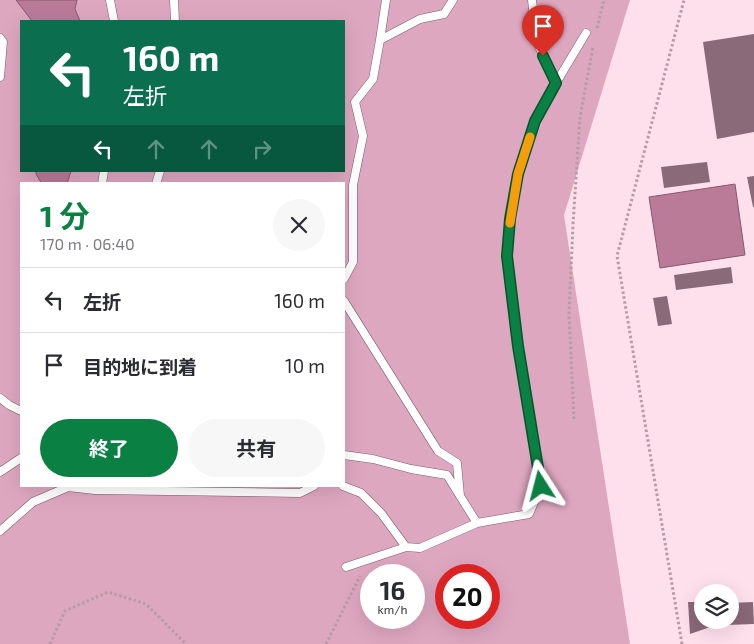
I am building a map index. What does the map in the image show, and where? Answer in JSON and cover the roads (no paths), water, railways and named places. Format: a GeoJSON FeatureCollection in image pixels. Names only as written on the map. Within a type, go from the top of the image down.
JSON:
{"type":"FeatureCollection","features":[{"type":"Feature","properties":{"kind":"lane"},"geometry":{"type":"LineString","coordinates":[[110,0],[114,20]]}},
{"type":"Feature","properties":{"kind":"lane"},"geometry":{"type":"LineString","coordinates":[[174,0],[175,20]]}},
{"type":"Feature","properties":{"kind":"lane"},"geometry":{"type":"LineString","coordinates":[[345,277],[353,262],[353,185],[363,136],[355,102],[373,79],[386,0]]}},
{"type":"Feature","properties":{"kind":"lane"},"geometry":{"type":"LineString","coordinates":[[380,40],[420,19],[444,14],[453,0]]}},
{"type":"Feature","properties":{"kind":"lane"},"geometry":{"type":"LineString","coordinates":[[532,0],[537,42],[556,83]]}},
{"type":"Feature","properties":{"kind":"lane"},"geometry":{"type":"LineString","coordinates":[[346,567],[406,547],[420,548],[477,523],[529,514],[541,486],[518,346],[507,256],[510,219],[518,174],[535,121],[586,33]]}},
{"type":"Feature","properties":{"kind":"lane"},"geometry":{"type":"LineString","coordinates":[[0,38],[3,42],[0,77]]}},
{"type":"Feature","properties":{"kind":"lane"},"geometry":{"type":"LineString","coordinates":[[345,303],[438,451],[456,463],[460,496]]}},
{"type":"Feature","properties":{"kind":"lane"},"geometry":{"type":"LineString","coordinates":[[0,398],[9,405],[20,410]]}},
{"type":"Feature","properties":{"kind":"lane"},"geometry":{"type":"LineString","coordinates":[[345,455],[373,459],[411,470],[447,475],[477,523]]}},
{"type":"Feature","properties":{"kind":"lane"},"geometry":{"type":"LineString","coordinates":[[0,472],[20,459]]}},
{"type":"Feature","properties":{"kind":"lane"},"geometry":{"type":"LineString","coordinates":[[0,531],[32,502],[68,487],[95,490],[300,493],[312,487]]}},
{"type":"Feature","properties":{"kind":"lane"},"geometry":{"type":"LineString","coordinates":[[345,487],[362,493],[381,513],[406,547]]}}]}
